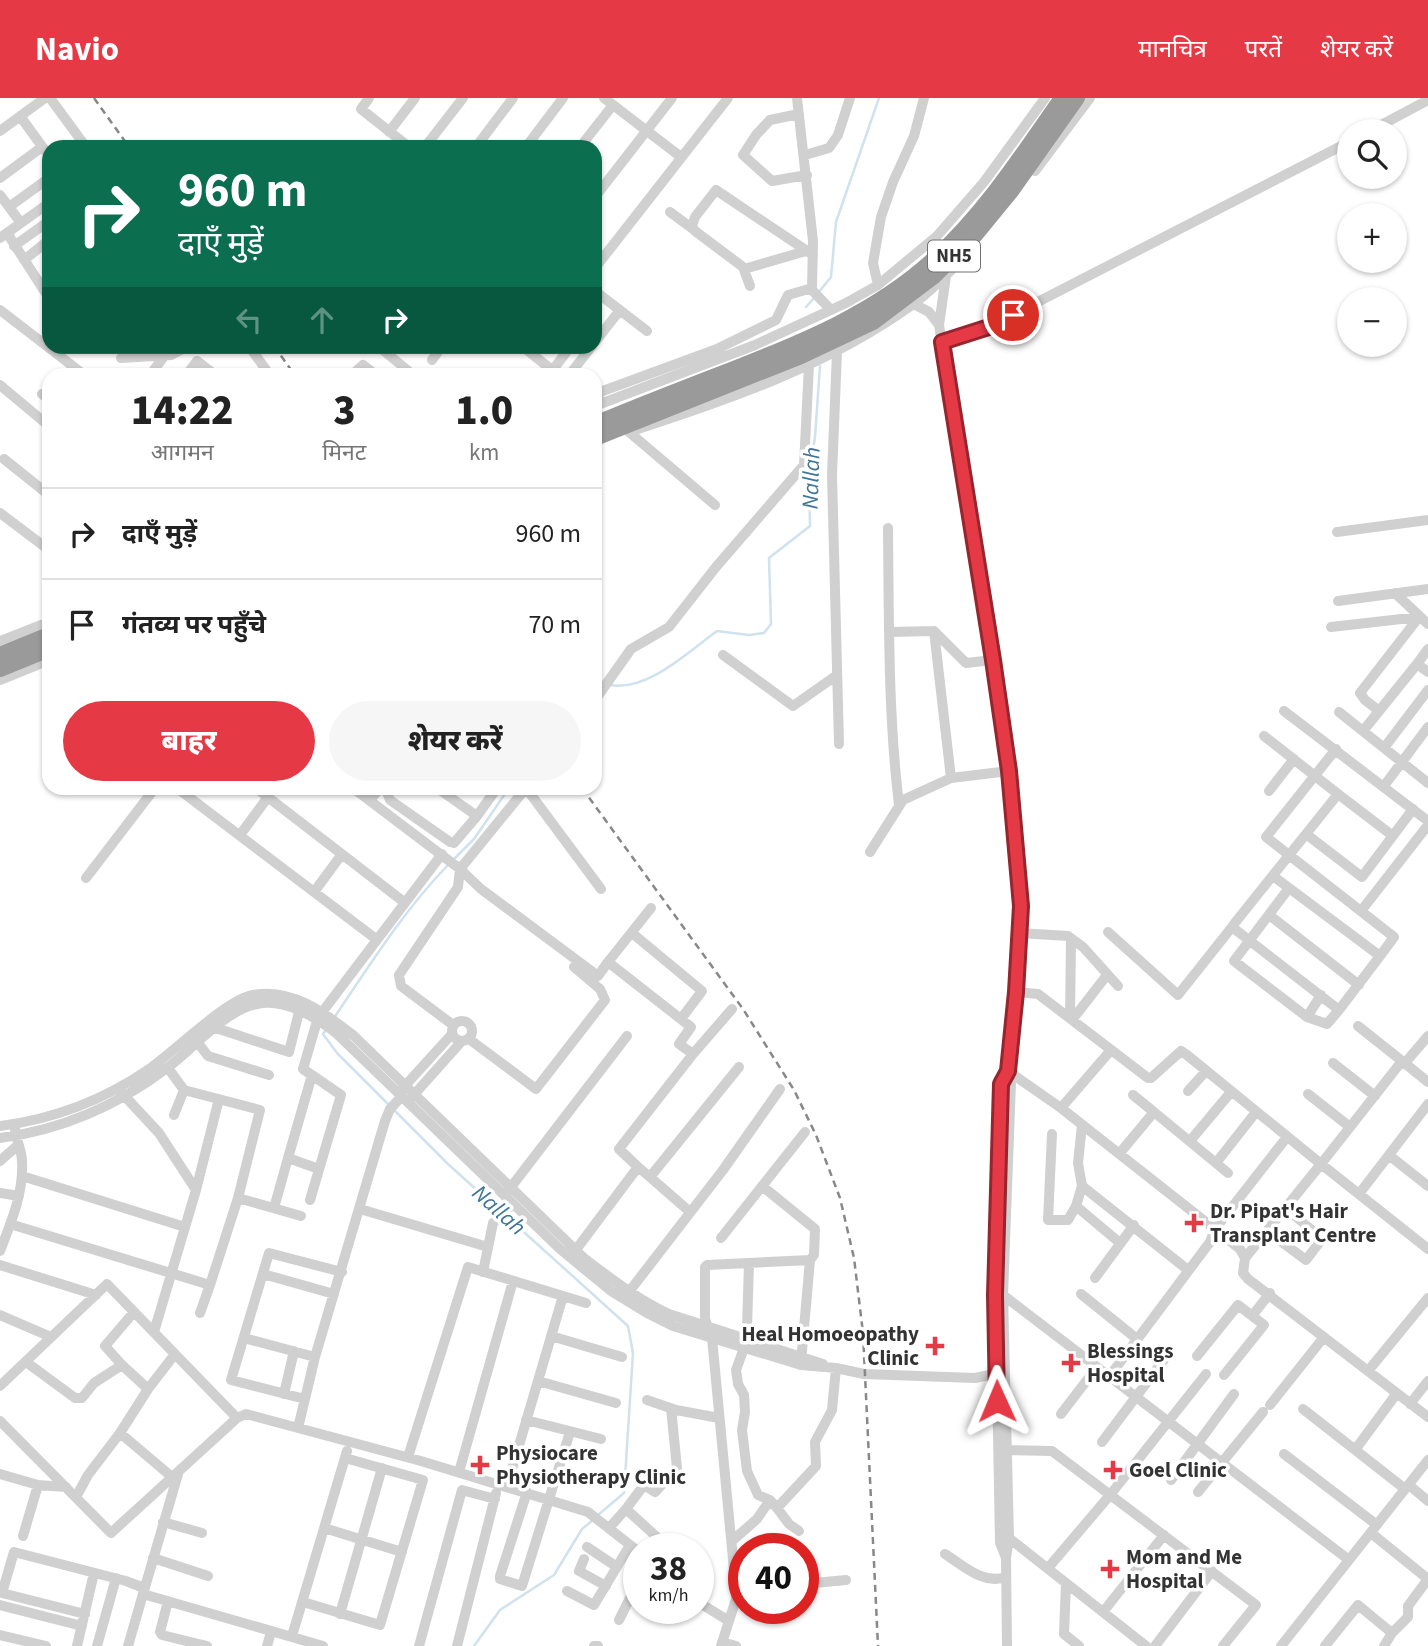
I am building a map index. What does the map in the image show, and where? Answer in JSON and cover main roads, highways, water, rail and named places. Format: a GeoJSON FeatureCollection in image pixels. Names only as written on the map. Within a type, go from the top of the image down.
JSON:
{"type":"FeatureCollection","features":[{"type":"Feature","properties":{"kind":"highway","name":"NH5"},"geometry":{"type":"LineString","coordinates":[[602,435],[802,356],[873,322],[933,276],[976,234],[1046,131],[1062,98]]}},
{"type":"Feature","properties":{"kind":"highway","name":"NH5"},"geometry":{"type":"LineString","coordinates":[[602,421],[794,345],[831,329],[874,304],[942,251],[1077,98]]}},
{"type":"Feature","properties":{"kind":"highway"},"geometry":{"type":"LineString","coordinates":[[0,655],[42,638]]}},
{"type":"Feature","properties":{"kind":"highway"},"geometry":{"type":"LineString","coordinates":[[0,669],[42,652]]}},
{"type":"Feature","properties":{"kind":"waterway","name":"Nallah"},"geometry":{"type":"LineString","coordinates":[[818,293],[831,277],[836,222],[879,98]]}},
{"type":"Feature","properties":{"kind":"waterway","name":"Nallah"},"geometry":{"type":"LineString","coordinates":[[806,307],[814,298]]}},
{"type":"Feature","properties":{"kind":"waterway","name":"Nallah"},"geometry":{"type":"LineString","coordinates":[[610,685],[624,686],[652,677],[717,631],[749,635],[764,633],[771,624],[769,558],[810,526],[809,476],[820,366]]}},
{"type":"Feature","properties":{"kind":"waterway","name":"Nallah"},"geometry":{"type":"LineString","coordinates":[[454,859],[474,839],[504,795]]}},
{"type":"Feature","properties":{"kind":"waterway","name":"Nallah"},"geometry":{"type":"LineString","coordinates":[[334,1018],[402,919],[449,864]]}},
{"type":"Feature","properties":{"kind":"waterway","name":"Nallah"},"geometry":{"type":"LineString","coordinates":[[326,1030],[323,1034],[337,1053],[388,1104]]}},
{"type":"Feature","properties":{"kind":"waterway","name":"Nallah"},"geometry":{"type":"LineString","coordinates":[[393,1109],[500,1211]]}},
{"type":"Feature","properties":{"kind":"waterway","name":"Nallah"},"geometry":{"type":"LineString","coordinates":[[505,1215],[628,1326],[633,1353],[624,1493],[598,1515]]}},
{"type":"Feature","properties":{"kind":"waterway","name":"Nallah"},"geometry":{"type":"LineString","coordinates":[[474,1646],[500,1610],[554,1575],[582,1529],[593,1520]]}},
{"type":"Feature","properties":{"kind":"railway"},"geometry":{"type":"LineString","coordinates":[[94,98],[124,140]]}},
{"type":"Feature","properties":{"kind":"railway"},"geometry":{"type":"LineString","coordinates":[[280,354],[290,368]]}},
{"type":"Feature","properties":{"kind":"railway"},"geometry":{"type":"LineString","coordinates":[[587,795],[743,1009],[794,1090],[816,1135],[840,1198],[854,1258],[863,1333],[878,1646]]}},
{"type":"Feature","properties":{"kind":"place","name":"Dr. Pipat's Hair Transplant Centre"},"geometry":{"type":"Point","coordinates":[1194,1223]}},
{"type":"Feature","properties":{"kind":"place","name":"Heal Homoeopathy Clinic"},"geometry":{"type":"Point","coordinates":[935,1346]}},
{"type":"Feature","properties":{"kind":"place","name":"Blessings Hospital"},"geometry":{"type":"Point","coordinates":[1071,1363]}},
{"type":"Feature","properties":{"kind":"place","name":"Physiocare Physiotherapy Clinic"},"geometry":{"type":"Point","coordinates":[480,1465]}},
{"type":"Feature","properties":{"kind":"place","name":"Goel Clinic"},"geometry":{"type":"Point","coordinates":[1113,1470]}},
{"type":"Feature","properties":{"kind":"place","name":"Mom and Me Hospital"},"geometry":{"type":"Point","coordinates":[1110,1569]}}]}
